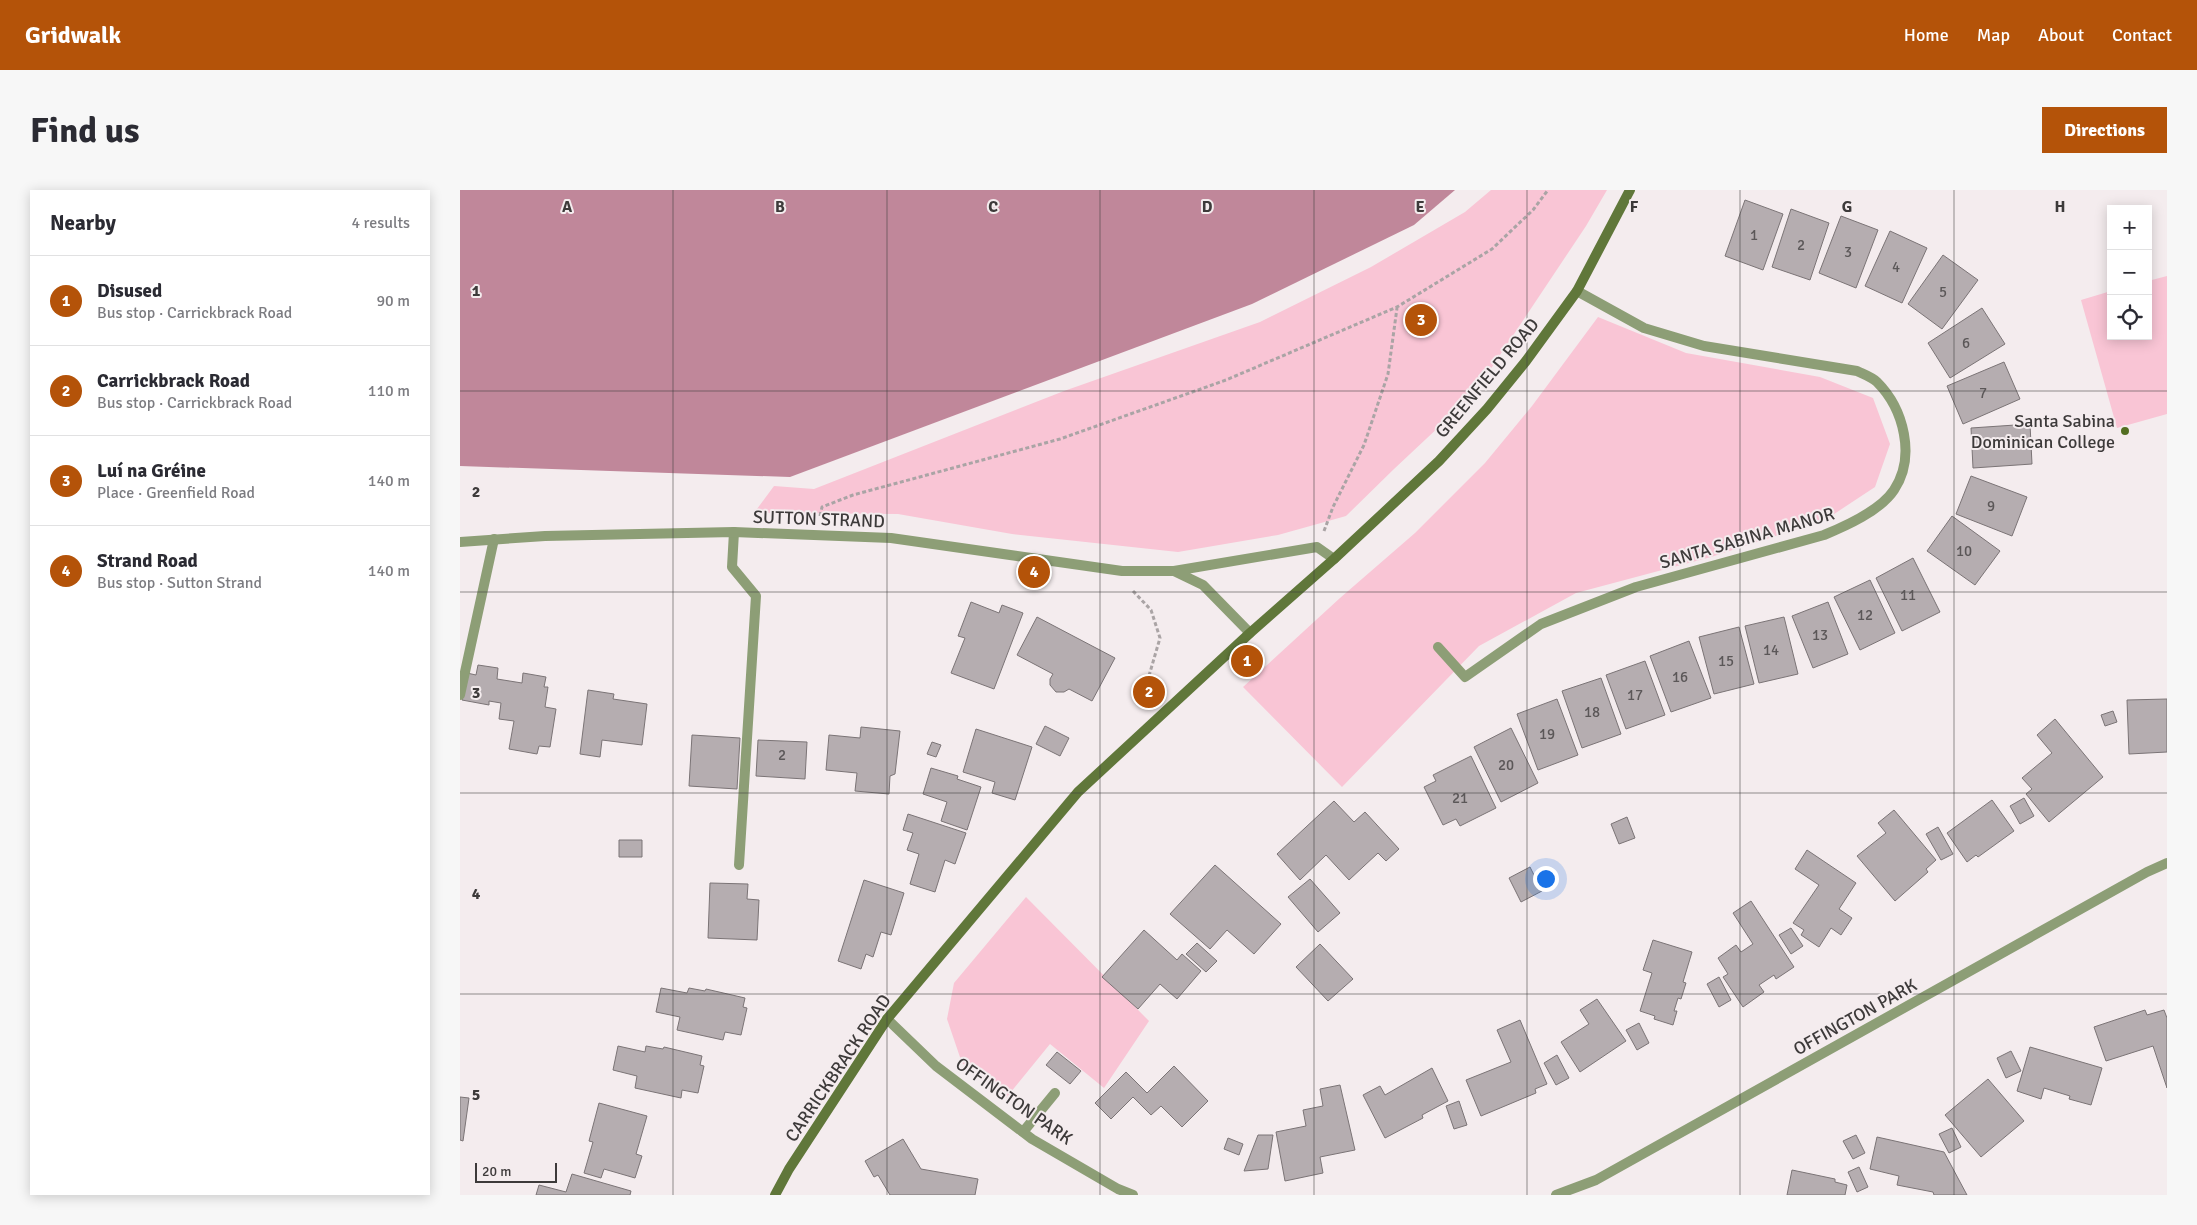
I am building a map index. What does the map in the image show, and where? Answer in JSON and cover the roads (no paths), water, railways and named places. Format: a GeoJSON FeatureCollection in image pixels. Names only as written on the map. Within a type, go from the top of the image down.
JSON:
{"type":"FeatureCollection","features":[{"type":"Feature","properties":{"kind":"main road","name":"GREENFIELD ROAD"},"geometry":{"type":"LineString","coordinates":[[1334,559],[1439,461],[1487,409],[1526,361],[1576,291],[1630,190]]}},
{"type":"Feature","properties":{"kind":"main road","name":"CARRICKBRACK ROAD"},"geometry":{"type":"LineString","coordinates":[[775,1195],[887,1019],[1078,792],[1250,633],[1334,559]]}},
{"type":"Feature","properties":{"kind":"street","name":"SANTA SABINA MANOR"},"geometry":{"type":"LineString","coordinates":[[1438,647],[1465,677],[1542,624],[1636,587],[1824,535],[1851,524],[1872,510],[1893,492],[1905,468],[1904,433],[1896,408],[1876,382],[1857,371],[1704,346],[1644,328],[1576,291]]}},
{"type":"Feature","properties":{"kind":"street","name":"SUTTON STRAND"},"geometry":{"type":"LineString","coordinates":[[460,542],[545,536],[734,532],[890,538],[1122,571],[1174,571],[1317,547],[1334,559]]}},
{"type":"Feature","properties":{"kind":"street"},"geometry":{"type":"LineString","coordinates":[[734,532],[732,567],[756,596],[739,865]]}},
{"type":"Feature","properties":{"kind":"street"},"geometry":{"type":"LineString","coordinates":[[460,695],[494,540]]}},
{"type":"Feature","properties":{"kind":"street","name":"SUTTON STRAND"},"geometry":{"type":"LineString","coordinates":[[1174,571],[1203,585],[1250,633]]}},
{"type":"Feature","properties":{"kind":"street","name":"OFFINGTON PARK"},"geometry":{"type":"LineString","coordinates":[[1556,1195],[1596,1180],[2139,877],[2167,864]]}},
{"type":"Feature","properties":{"kind":"street","name":"OFFINGTON PARK"},"geometry":{"type":"LineString","coordinates":[[887,1019],[936,1066],[1023,1132],[1118,1189],[1133,1195]]}},
{"type":"Feature","properties":{"kind":"street"},"geometry":{"type":"LineString","coordinates":[[1023,1132],[1055,1093]]}},
{"type":"Feature","properties":{"kind":"place","name":"Luí na Gréine"},"geometry":{"type":"Point","coordinates":[1421,320]}},
{"type":"Feature","properties":{"kind":"place","name":"Santa Sabina Dominican College"},"geometry":{"type":"Point","coordinates":[2125,431]}},
{"type":"Feature","properties":{"kind":"place","name":"Strand Road"},"geometry":{"type":"Point","coordinates":[1034,572]}},
{"type":"Feature","properties":{"kind":"place","name":"Disused"},"geometry":{"type":"Point","coordinates":[1247,661]}},
{"type":"Feature","properties":{"kind":"place","name":"Carrickbrack Road"},"geometry":{"type":"Point","coordinates":[1149,692]}}]}
